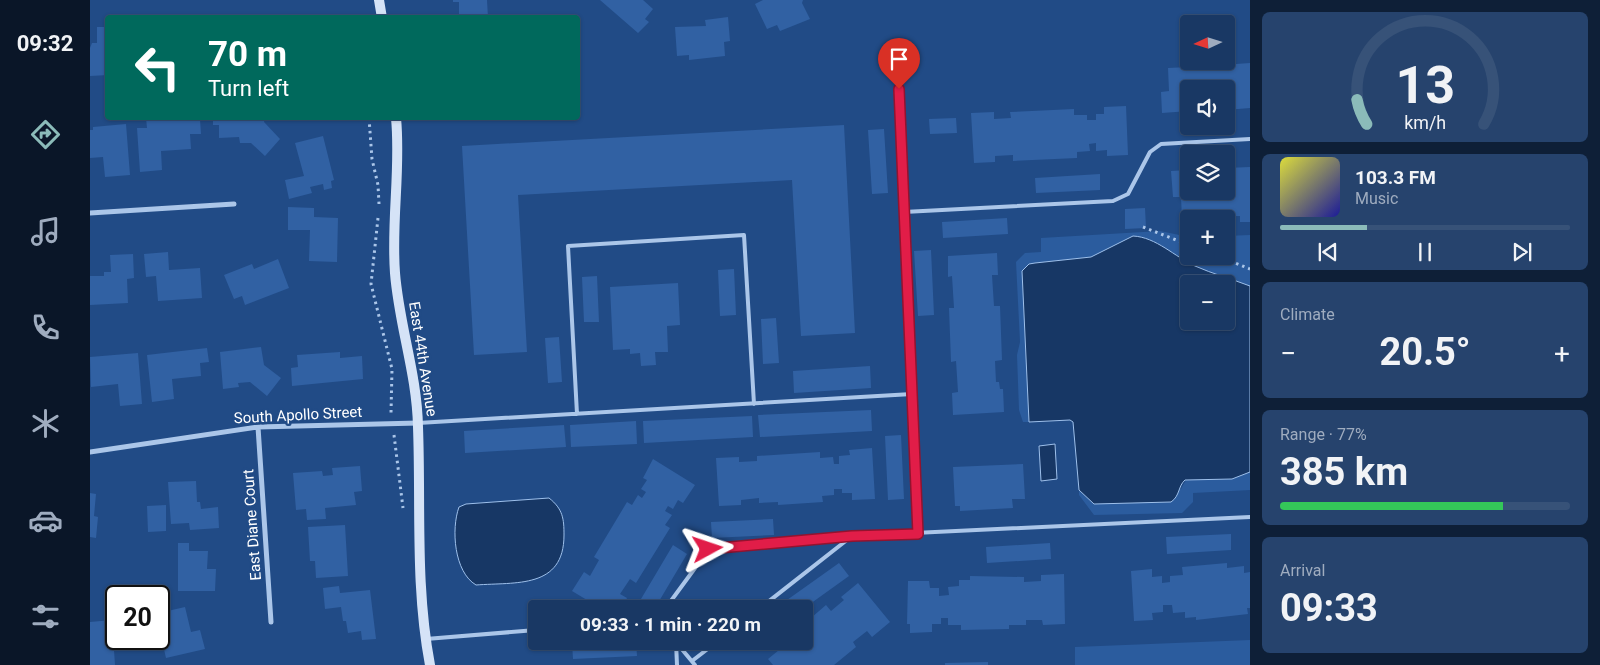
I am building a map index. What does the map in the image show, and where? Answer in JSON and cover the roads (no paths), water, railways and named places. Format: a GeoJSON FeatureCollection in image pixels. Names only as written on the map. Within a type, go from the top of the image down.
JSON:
{"type":"FeatureCollection","features":[{"type":"Feature","properties":{"kind":"street"},"geometry":{"type":"LineString","coordinates":[[379,0],[382,15]]}},
{"type":"Feature","properties":{"kind":"street","name":"East 44th Avenue"},"geometry":{"type":"LineString","coordinates":[[396,120],[398,152],[393,235],[395,274],[413,380],[418,423],[419,578],[425,639],[430,665]]}},
{"type":"Feature","properties":{"kind":"street"},"geometry":{"type":"LineString","coordinates":[[90,214],[234,204]]}},
{"type":"Feature","properties":{"kind":"street","name":"South Apollo Street"},"geometry":{"type":"LineString","coordinates":[[90,452],[258,427],[418,423]]}},
{"type":"Feature","properties":{"kind":"street","name":"East Diane Court"},"geometry":{"type":"LineString","coordinates":[[258,427],[271,622]]}},
{"type":"Feature","properties":{"kind":"lane"},"geometry":{"type":"LineString","coordinates":[[899,89],[918,534]]}},
{"type":"Feature","properties":{"kind":"lane"},"geometry":{"type":"LineString","coordinates":[[904,212],[1113,201],[1128,194],[1150,152],[1161,144],[1250,139]]}},
{"type":"Feature","properties":{"kind":"lane"},"geometry":{"type":"LineString","coordinates":[[577,414],[568,246],[734,235],[744,235],[754,404]]}},
{"type":"Feature","properties":{"kind":"lane"},"geometry":{"type":"LineString","coordinates":[[418,423],[912,394]]}},
{"type":"Feature","properties":{"kind":"lane"},"geometry":{"type":"LineString","coordinates":[[671,600],[708,549],[852,536],[1250,518]]}},
{"type":"Feature","properties":{"kind":"lane"},"geometry":{"type":"LineString","coordinates":[[771,600],[852,536]]}},
{"type":"Feature","properties":{"kind":"lane"},"geometry":{"type":"LineString","coordinates":[[425,639],[528,631]]}},
{"type":"Feature","properties":{"kind":"lane"},"geometry":{"type":"LineString","coordinates":[[676,650],[677,665]]}},
{"type":"Feature","properties":{"kind":"lane"},"geometry":{"type":"LineString","coordinates":[[683,650],[694,663],[708,650]]}}]}
